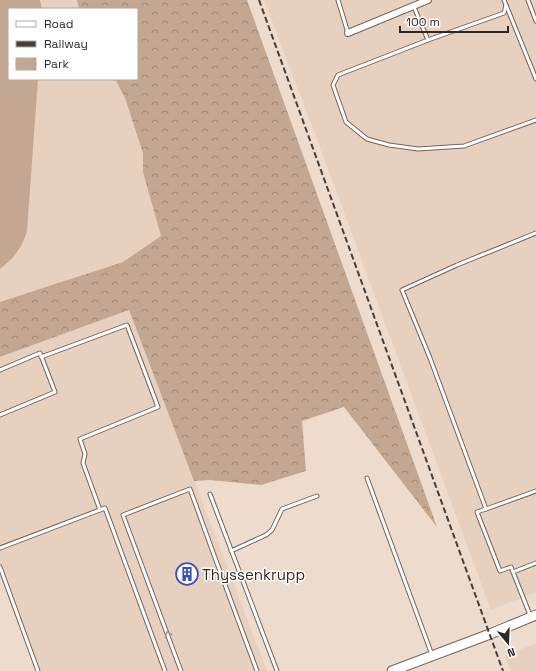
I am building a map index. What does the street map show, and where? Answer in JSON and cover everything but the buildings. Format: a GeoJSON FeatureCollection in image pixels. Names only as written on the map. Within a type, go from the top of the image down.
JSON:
{"type":"FeatureCollection","features":[{"type":"Feature","properties":{"kind":"main road"},"geometry":{"type":"LineString","coordinates":[[392,671],[533,616]]}},
{"type":"Feature","properties":{"kind":"street"},"geometry":{"type":"LineString","coordinates":[[348,33],[428,0]]}},
{"type":"Feature","properties":{"kind":"lane"},"geometry":{"type":"LineString","coordinates":[[338,0],[348,33]]}},
{"type":"Feature","properties":{"kind":"lane"},"geometry":{"type":"LineString","coordinates":[[504,0],[536,78]]}},
{"type":"Feature","properties":{"kind":"lane"},"geometry":{"type":"LineString","coordinates":[[528,0],[536,21]]}},
{"type":"Feature","properties":{"kind":"lane"},"geometry":{"type":"LineString","coordinates":[[506,5],[504,12],[338,75],[332,85],[346,122],[367,139],[389,146],[418,149],[464,146],[536,120]]}},
{"type":"Feature","properties":{"kind":"lane"},"geometry":{"type":"LineString","coordinates":[[414,6],[428,40]]}},
{"type":"Feature","properties":{"kind":"lane"},"geometry":{"type":"LineString","coordinates":[[486,509],[430,358],[402,290],[457,265],[536,233]]}},
{"type":"Feature","properties":{"kind":"lane"},"geometry":{"type":"LineString","coordinates":[[41,357],[127,325],[158,407],[80,439],[85,454],[83,463],[100,510]]}},
{"type":"Feature","properties":{"kind":"lane"},"geometry":{"type":"LineString","coordinates":[[0,370],[40,353],[55,392],[0,415]]}},
{"type":"Feature","properties":{"kind":"lane"},"geometry":{"type":"LineString","coordinates":[[367,478],[432,655]]}},
{"type":"Feature","properties":{"kind":"lane"},"geometry":{"type":"LineString","coordinates":[[181,671],[123,515],[190,490],[257,671]]}},
{"type":"Feature","properties":{"kind":"lane"},"geometry":{"type":"LineString","coordinates":[[533,616],[511,567],[500,571],[477,512],[536,491]]}},
{"type":"Feature","properties":{"kind":"lane"},"geometry":{"type":"LineString","coordinates":[[210,494],[277,671]]}},
{"type":"Feature","properties":{"kind":"lane"},"geometry":{"type":"LineString","coordinates":[[231,551],[266,535],[272,530],[282,509],[317,496]]}},
{"type":"Feature","properties":{"kind":"lane"},"geometry":{"type":"LineString","coordinates":[[0,548],[105,508],[165,671]]}},
{"type":"Feature","properties":{"kind":"lane"},"geometry":{"type":"LineString","coordinates":[[513,572],[536,563]]}},
{"type":"Feature","properties":{"kind":"lane"},"geometry":{"type":"LineString","coordinates":[[0,567],[38,671]]}},
{"type":"Feature","properties":{"kind":"shaded area"},"geometry":{"type":"Polygon","coordinates":[[[0,0],[140,0],[241,265],[0,356],[0,0]]]}},
{"type":"Feature","properties":{"kind":"shaded area"},"geometry":{"type":"Polygon","coordinates":[[[264,0],[536,0],[536,592],[491,610],[264,0]]]}},
{"type":"Feature","properties":{"kind":"shaded area"},"geometry":{"type":"Polygon","coordinates":[[[129,310],[267,671],[36,671],[0,576],[0,357],[129,310]]]}},
{"type":"Feature","properties":{"kind":"shaded area"},"geometry":{"type":"Polygon","coordinates":[[[536,643],[536,671],[511,671],[505,656],[536,643]]]}},
{"type":"Feature","properties":{"kind":"green space"},"geometry":{"type":"Polygon","coordinates":[[[0,0],[40,0],[42,8],[8,8],[8,80],[38,80],[27,231],[23,243],[17,252],[0,269],[0,0]]]}},
{"type":"Feature","properties":{"kind":"green space"},"geometry":{"type":"Polygon","coordinates":[[[77,0],[247,0],[437,527],[344,407],[302,421],[306,471],[261,485],[210,480],[194,481],[129,310],[0,357],[0,302],[123,262],[161,236],[143,172],[143,153],[125,98],[116,80],[138,80],[138,8],[79,8],[77,0]]]}},
{"type":"Feature","properties":{"kind":"railway"},"geometry":{"type":"LineString","coordinates":[[259,0],[503,671]]}},
{"type":"Feature","properties":{"kind":"place","name":"Thyssenkrupp"},"geometry":{"type":"Point","coordinates":[187,574]}}]}
